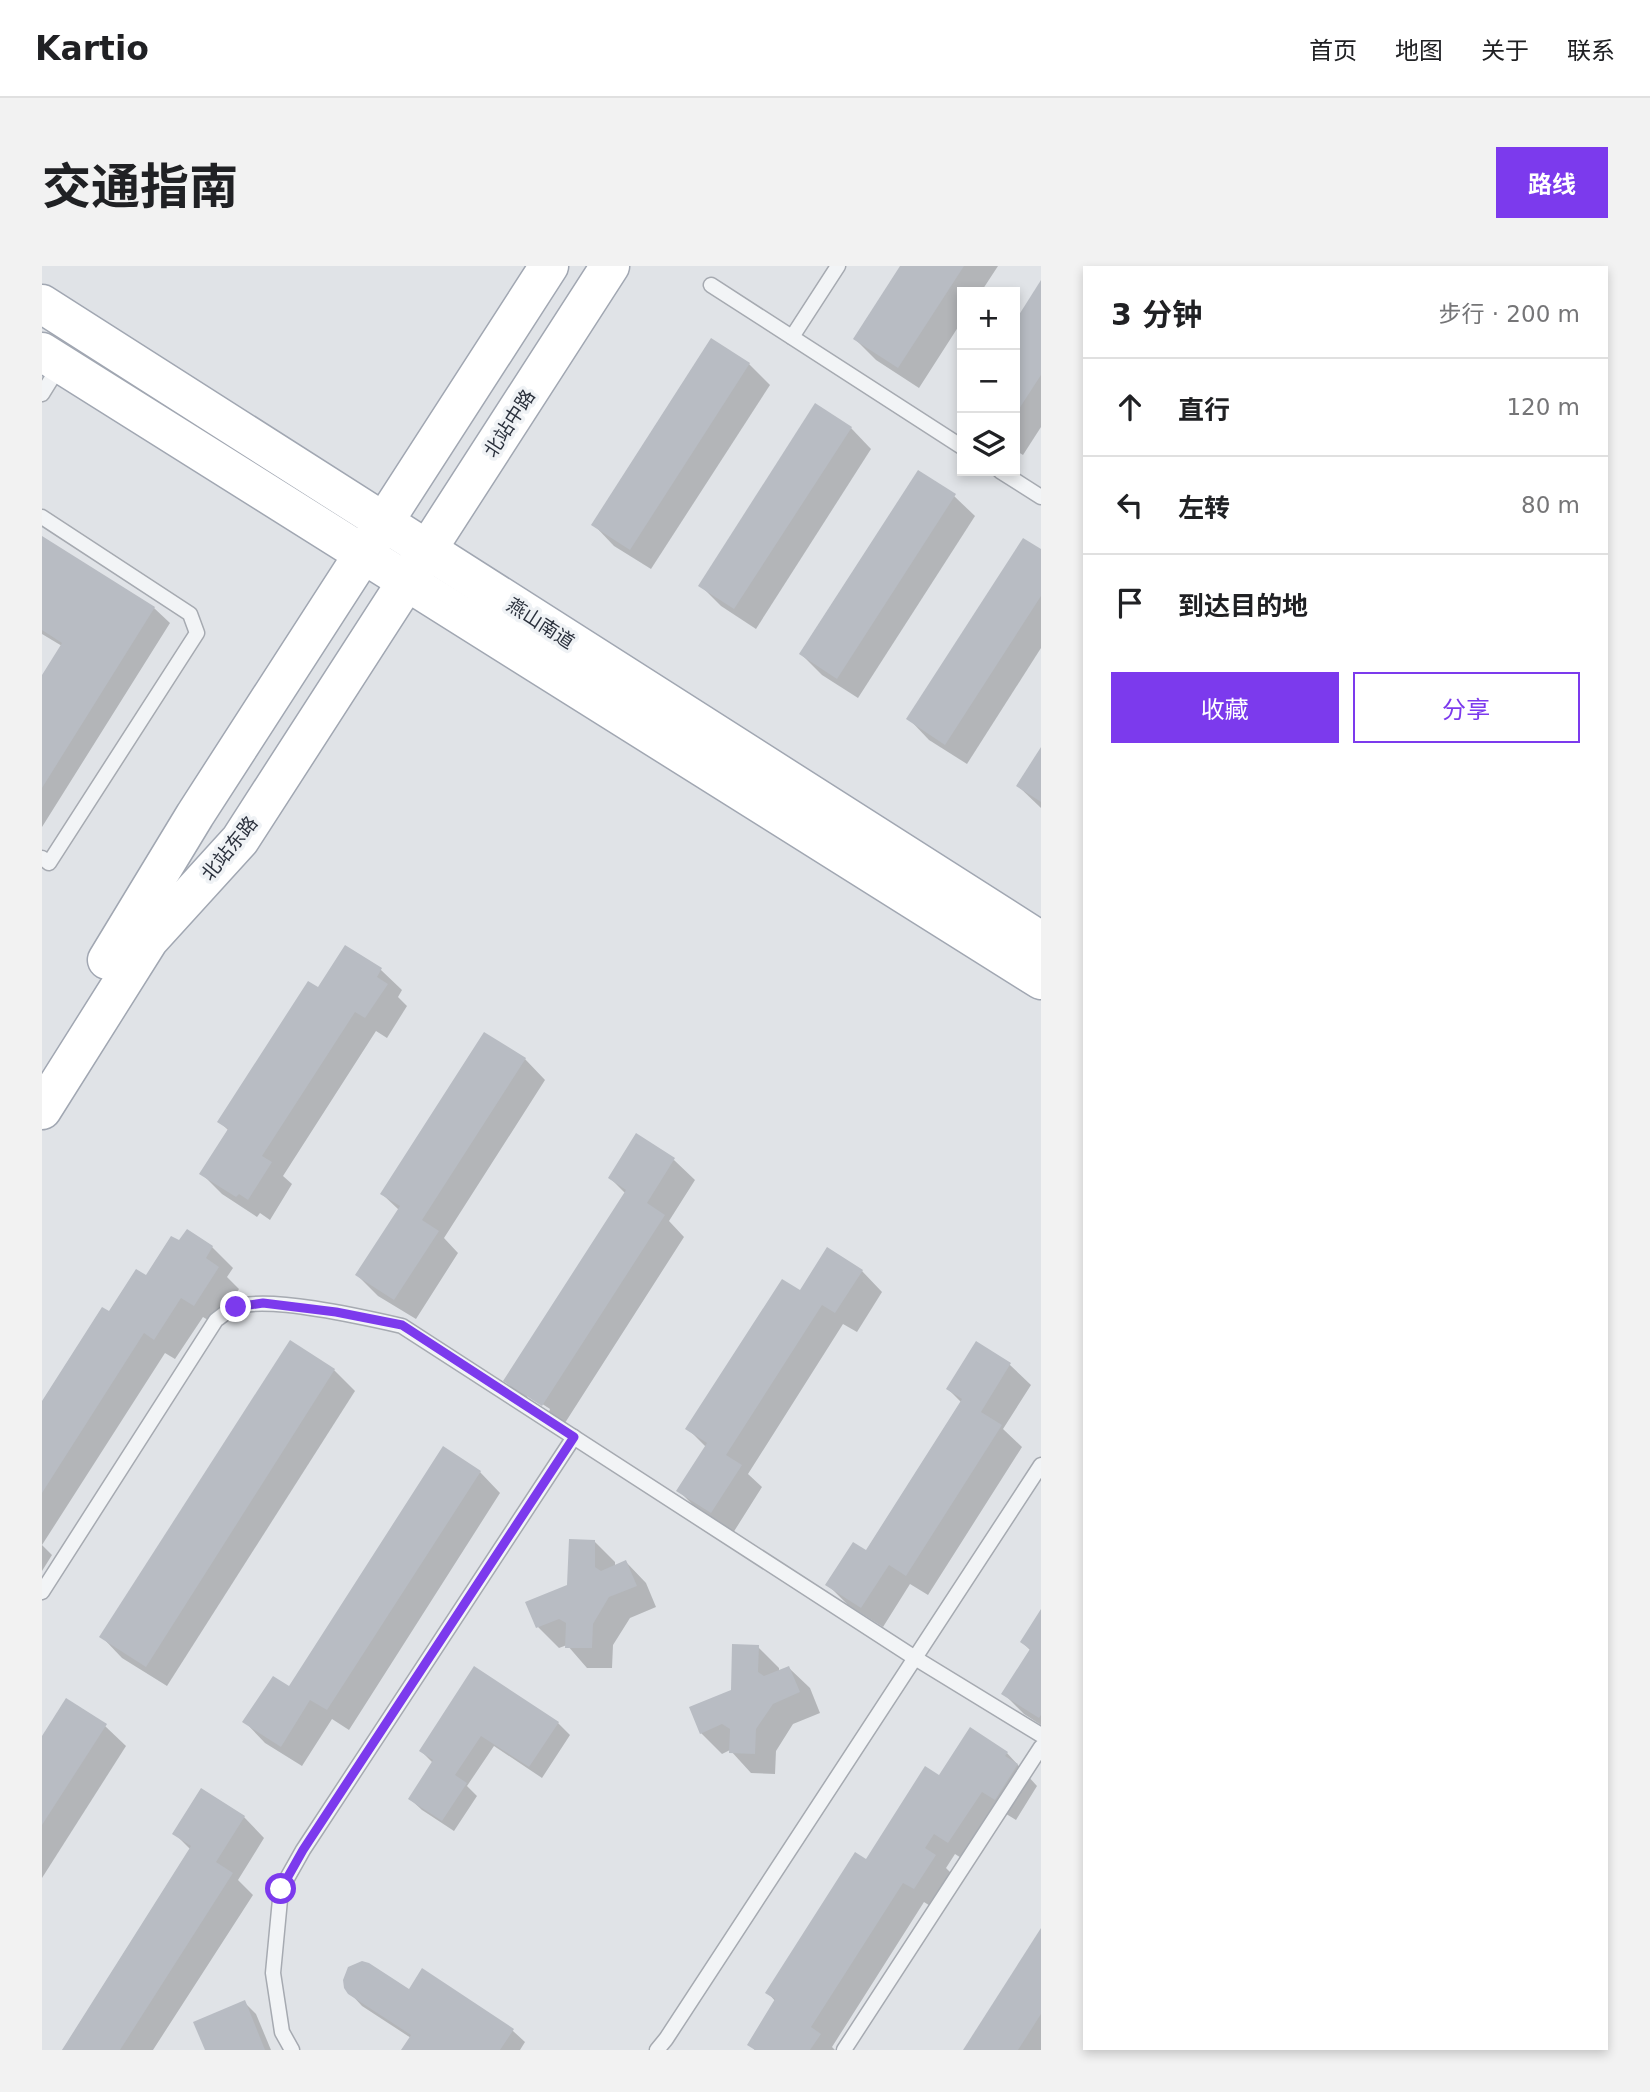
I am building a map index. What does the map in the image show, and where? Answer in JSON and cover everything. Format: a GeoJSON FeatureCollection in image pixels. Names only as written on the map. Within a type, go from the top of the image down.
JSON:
{"type":"FeatureCollection","features":[{"type":"Feature","properties":{"kind":"main road"},"geometry":{"type":"LineString","coordinates":[[42,1062],[195,815],[548,266]]}},
{"type":"Feature","properties":{"kind":"main road","name":"北站中路"},"geometry":{"type":"LineString","coordinates":[[417,565],[610,266]]}},
{"type":"Feature","properties":{"kind":"main road","name":"燕山南道"},"geometry":{"type":"LineString","coordinates":[[42,304],[384,522],[417,565],[1041,980]]}},
{"type":"Feature","properties":{"kind":"main road","name":"燕山南道"},"geometry":{"type":"LineString","coordinates":[[48,370],[363,553],[417,565],[1041,941]]}},
{"type":"Feature","properties":{"kind":"main road","name":"北站东路"},"geometry":{"type":"LineString","coordinates":[[42,1110],[149,940],[240,840],[417,565]]}},
{"type":"Feature","properties":{"kind":"lane"},"geometry":{"type":"LineString","coordinates":[[792,337],[838,266]]}},
{"type":"Feature","properties":{"kind":"lane"},"geometry":{"type":"LineString","coordinates":[[711,285],[957,444]]}},
{"type":"Feature","properties":{"kind":"lane"},"geometry":{"type":"LineString","coordinates":[[1008,476],[1041,497]]}},
{"type":"Feature","properties":{"kind":"lane"},"geometry":{"type":"LineString","coordinates":[[42,517],[190,614],[197,633],[49,863],[42,858]]}},
{"type":"Feature","properties":{"kind":"lane"},"geometry":{"type":"LineString","coordinates":[[42,1592],[216,1320],[236,1307],[263,1303],[336,1312],[402,1325],[915,1658],[1041,1735]]}},
{"type":"Feature","properties":{"kind":"lane"},"geometry":{"type":"LineString","coordinates":[[292,2050],[282,2032],[273,1973],[281,1889],[303,1850],[574,1437]]}},
{"type":"Feature","properties":{"kind":"lane"},"geometry":{"type":"LineString","coordinates":[[657,2050],[1041,1465]]}},
{"type":"Feature","properties":{"kind":"lane"},"geometry":{"type":"LineString","coordinates":[[844,2050],[1041,1747]]}},
{"type":"Feature","properties":{"kind":"building"},"geometry":{"type":"Polygon","coordinates":[[[900,266],[964,266],[898,368],[853,339],[900,266]]]}},
{"type":"Feature","properties":{"kind":"building"},"geometry":{"type":"Polygon","coordinates":[[[1041,280],[1041,375],[1020,407],[1020,350],[1020,313],[1041,280]]]}},
{"type":"Feature","properties":{"kind":"building"},"geometry":{"type":"Polygon","coordinates":[[[711,338],[750,363],[630,550],[591,525],[711,338]]]}},
{"type":"Feature","properties":{"kind":"building"},"geometry":{"type":"Polygon","coordinates":[[[815,403],[852,427],[734,609],[698,586],[815,403]]]}},
{"type":"Feature","properties":{"kind":"building"},"geometry":{"type":"Polygon","coordinates":[[[918,470],[956,494],[837,679],[799,654],[918,470]]]}},
{"type":"Feature","properties":{"kind":"building"},"geometry":{"type":"Polygon","coordinates":[[[42,536],[155,607],[42,788],[42,675],[62,643],[42,630],[42,536]]]}},
{"type":"Feature","properties":{"kind":"building"},"geometry":{"type":"Polygon","coordinates":[[[1023,538],[1041,549],[1041,596],[945,745],[906,719],[1023,538]]]}},
{"type":"Feature","properties":{"kind":"building"},"geometry":{"type":"Polygon","coordinates":[[[1041,747],[1041,802],[1016,786],[1041,747]]]}},
{"type":"Feature","properties":{"kind":"building"},"geometry":{"type":"Polygon","coordinates":[[[345,945],[382,968],[377,977],[388,984],[365,1018],[355,1012],[262,1156],[272,1162],[248,1200],[239,1194],[236,1197],[199,1174],[228,1129],[217,1122],[308,981],[318,987],[345,945]]]}},
{"type":"Feature","properties":{"kind":"building"},"geometry":{"type":"Polygon","coordinates":[[[484,1032],[526,1058],[422,1220],[439,1231],[394,1300],[355,1275],[400,1206],[380,1194],[484,1032]]]}},
{"type":"Feature","properties":{"kind":"building"},"geometry":{"type":"Polygon","coordinates":[[[636,1133],[675,1158],[647,1203],[665,1215],[542,1406],[503,1381],[626,1190],[608,1178],[636,1133]]]}},
{"type":"Feature","properties":{"kind":"building"},"geometry":{"type":"Polygon","coordinates":[[[187,1229],[213,1246],[206,1258],[219,1267],[194,1306],[181,1298],[154,1340],[144,1333],[42,1493],[42,1401],[102,1307],[109,1311],[136,1269],[146,1275],[171,1236],[179,1240],[187,1229]]]}},
{"type":"Feature","properties":{"kind":"building"},"geometry":{"type":"Polygon","coordinates":[[[827,1247],[863,1270],[835,1313],[822,1305],[726,1455],[742,1465],[711,1513],[676,1491],[707,1443],[685,1429],[782,1279],[800,1290],[827,1247]]]}},
{"type":"Feature","properties":{"kind":"building"},"geometry":{"type":"Polygon","coordinates":[[[290,1340],[335,1369],[146,1667],[99,1637],[290,1340]]]}},
{"type":"Feature","properties":{"kind":"building"},"geometry":{"type":"Polygon","coordinates":[[[976,1341],[1011,1363],[981,1412],[1002,1425],[906,1576],[889,1565],[861,1608],[825,1585],[853,1542],[866,1550],[962,1399],[946,1389],[976,1341]]]}},
{"type":"Feature","properties":{"kind":"building"},"geometry":{"type":"Polygon","coordinates":[[[443,1446],[481,1471],[327,1710],[310,1700],[281,1747],[242,1722],[273,1676],[289,1686],[443,1446]]]}},
{"type":"Feature","properties":{"kind":"building"},"geometry":{"type":"Polygon","coordinates":[[[569,1539],[595,1540],[595,1567],[601,1571],[626,1560],[637,1586],[609,1597],[593,1624],[592,1648],[565,1648],[566,1623],[559,1619],[536,1628],[525,1602],[567,1585],[569,1539]]]}},
{"type":"Feature","properties":{"kind":"building"},"geometry":{"type":"Polygon","coordinates":[[[1041,1609],[1039,1718],[1001,1694],[1030,1649],[1020,1642],[1041,1609]]]}},
{"type":"Feature","properties":{"kind":"building"},"geometry":{"type":"Polygon","coordinates":[[[732,1644],[759,1645],[758,1672],[764,1676],[789,1666],[800,1692],[773,1704],[756,1729],[755,1754],[729,1753],[730,1729],[722,1724],[700,1734],[689,1707],[731,1690],[732,1644]]]}},
{"type":"Feature","properties":{"kind":"building"},"geometry":{"type":"Polygon","coordinates":[[[474,1666],[559,1722],[529,1767],[481,1736],[455,1775],[467,1783],[442,1821],[408,1799],[433,1760],[419,1751],[474,1666]]]}},
{"type":"Feature","properties":{"kind":"building"},"geometry":{"type":"Polygon","coordinates":[[[66,1698],[107,1724],[42,1825],[42,1736],[66,1698]]]}},
{"type":"Feature","properties":{"kind":"building"},"geometry":{"type":"Polygon","coordinates":[[[970,1727],[1008,1752],[1005,1756],[1018,1764],[995,1800],[982,1792],[948,1843],[934,1834],[925,1848],[936,1855],[914,1889],[903,1883],[811,2027],[821,2034],[810,2050],[755,2050],[747,2045],[775,1999],[765,1993],[855,1852],[866,1859],[925,1766],[939,1775],[970,1727]]]}},
{"type":"Feature","properties":{"kind":"building"},"geometry":{"type":"Polygon","coordinates":[[[201,1788],[245,1816],[216,1862],[233,1873],[120,2050],[62,2050],[191,1846],[172,1834],[201,1788]]]}},
{"type":"Feature","properties":{"kind":"building"},"geometry":{"type":"Polygon","coordinates":[[[1041,1928],[1041,2014],[1018,2050],[963,2050],[1041,1928]]]}},
{"type":"Feature","properties":{"kind":"building"},"geometry":{"type":"Polygon","coordinates":[[[362,1961],[409,1989],[422,1968],[514,2029],[500,2050],[401,2050],[411,2035],[348,1994],[344,1988],[343,1980],[348,1967],[362,1961]]]}},
{"type":"Feature","properties":{"kind":"building"},"geometry":{"type":"Polygon","coordinates":[[[245,2000],[265,2050],[205,2050],[193,2022],[245,2000]]]}},
{"type":"Feature","properties":{"kind":"route"},"geometry":{"type":"LineString","coordinates":[[236,1307],[263,1303],[336,1312],[402,1325],[574,1437],[303,1850],[281,1889]]}}]}
